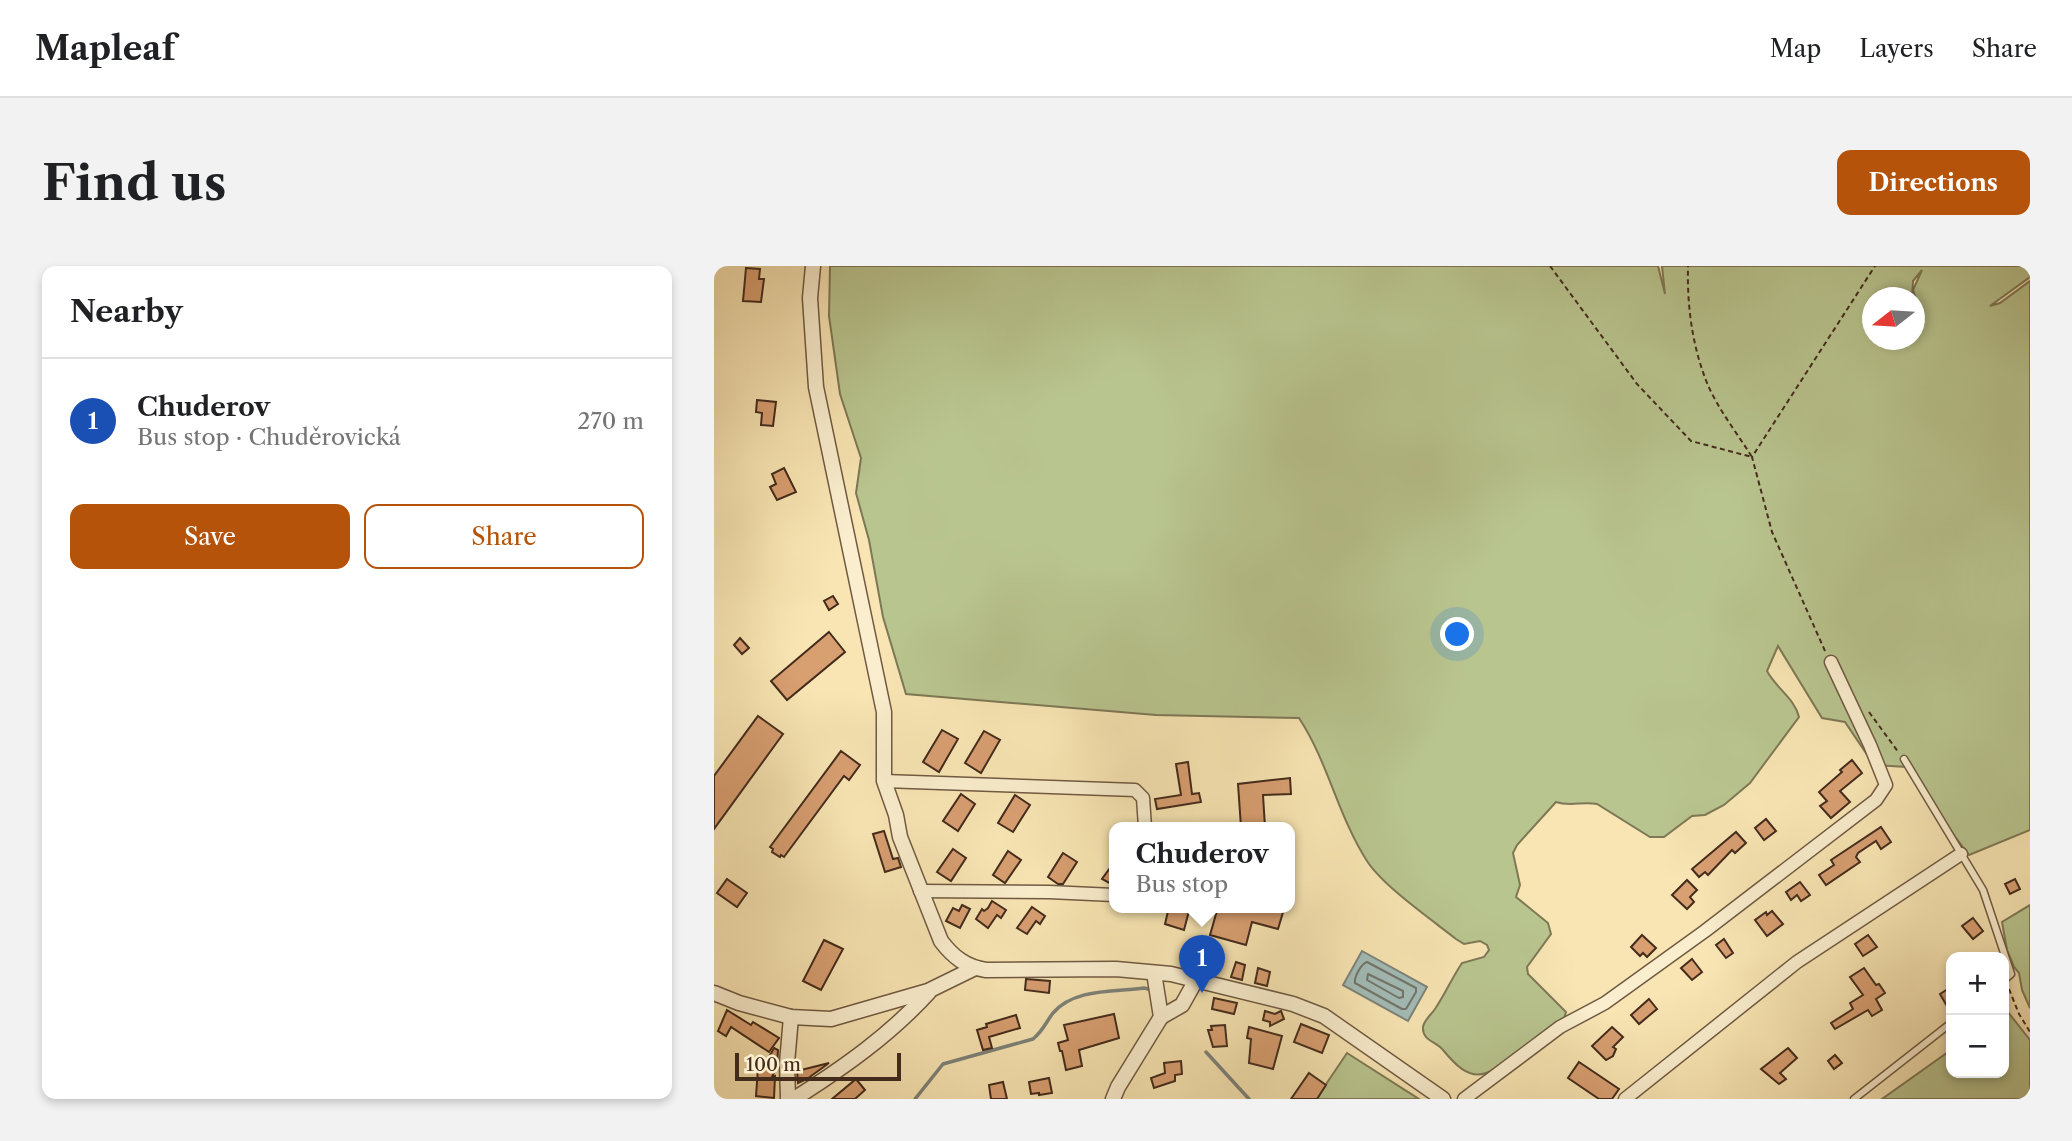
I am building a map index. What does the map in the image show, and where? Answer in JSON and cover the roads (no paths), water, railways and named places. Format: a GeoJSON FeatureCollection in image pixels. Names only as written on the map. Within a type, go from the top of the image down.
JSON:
{"type":"FeatureCollection","features":[{"type":"Feature","properties":{"kind":"street"},"geometry":{"type":"LineString","coordinates":[[813,266],[810,298],[817,387],[884,712],[884,781],[896,815],[900,837],[920,891],[941,941],[950,953],[975,968],[985,970],[1116,969],[1155,978],[1196,979],[1293,1003],[1324,1016],[1443,1099]]}},
{"type":"Feature","properties":{"kind":"street"},"geometry":{"type":"LineString","coordinates":[[1464,1099],[1560,1027],[1605,1003],[1705,931],[1876,800],[1886,785],[1830,662]]}},
{"type":"Feature","properties":{"kind":"street"},"geometry":{"type":"LineString","coordinates":[[884,781],[1135,790],[1143,797],[1145,822]]}},
{"type":"Feature","properties":{"kind":"street"},"geometry":{"type":"LineString","coordinates":[[1625,1099],[1797,962],[1961,854]]}},
{"type":"Feature","properties":{"kind":"street"},"geometry":{"type":"LineString","coordinates":[[920,891],[1109,895]]}},
{"type":"Feature","properties":{"kind":"street"},"geometry":{"type":"LineString","coordinates":[[714,993],[739,1003],[791,1017],[831,1019],[930,990],[975,968]]}},
{"type":"Feature","properties":{"kind":"street"},"geometry":{"type":"LineString","coordinates":[[1155,978],[1158,1000],[1171,1011]]}},
{"type":"Feature","properties":{"kind":"street"},"geometry":{"type":"LineString","coordinates":[[1114,1099],[1118,1087],[1196,979]]}},
{"type":"Feature","properties":{"kind":"street"},"geometry":{"type":"LineString","coordinates":[[791,1017],[787,1063],[791,1099],[834,1074],[903,1020],[930,990]]}},
{"type":"Feature","properties":{"kind":"lane"},"geometry":{"type":"LineString","coordinates":[[1904,759],[1983,890],[2004,952]]}},
{"type":"Feature","properties":{"kind":"lane"},"geometry":{"type":"LineString","coordinates":[[1854,1099],[1946,1027]]}},
{"type":"Feature","properties":{"kind":"water"},"geometry":{"type":"Polygon","coordinates":[[[1362,951],[1427,987],[1408,1021],[1343,985],[1362,951]]]}},
{"type":"Feature","properties":{"kind":"waterway"},"geometry":{"type":"LineString","coordinates":[[915,1099],[943,1064],[1033,1039],[1053,1013],[1072,999],[1108,991],[1144,988],[1152,990]]}},
{"type":"Feature","properties":{"kind":"waterway"},"geometry":{"type":"LineString","coordinates":[[1206,1052],[1249,1099]]}},
{"type":"Feature","properties":{"kind":"place","name":"Chuderov"},"geometry":{"type":"Point","coordinates":[1202,993]}}]}
